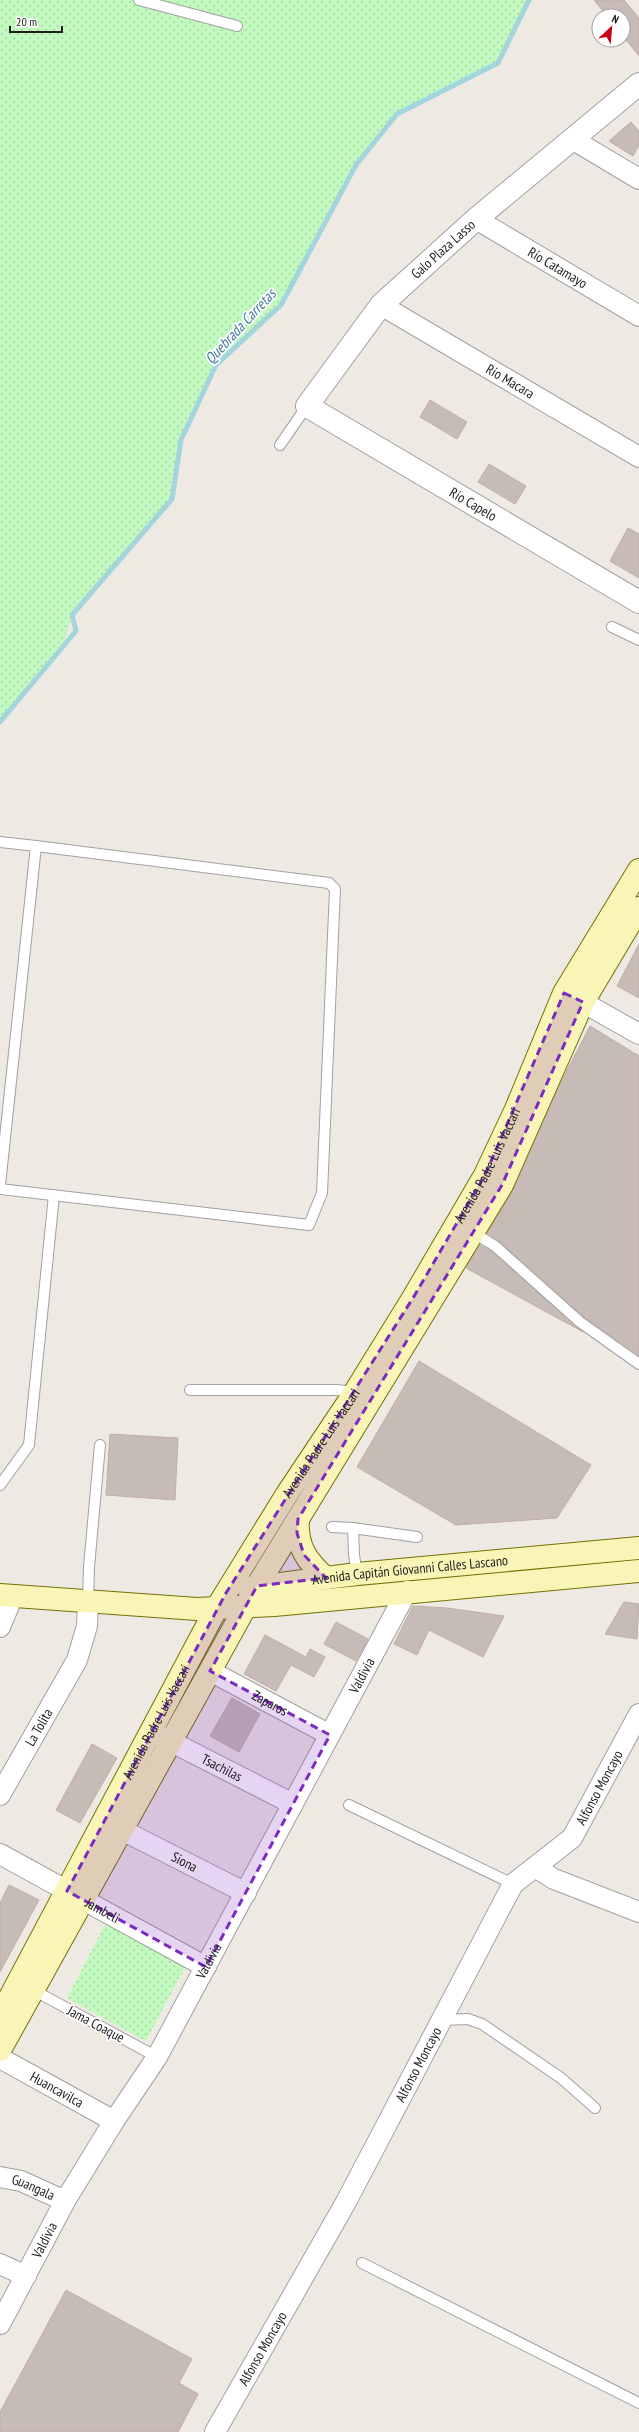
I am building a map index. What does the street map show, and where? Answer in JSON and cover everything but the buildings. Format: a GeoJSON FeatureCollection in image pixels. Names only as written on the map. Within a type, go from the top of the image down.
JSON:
{"type":"FeatureCollection","features":[{"type":"Feature","properties":{"kind":"main road","name":"Avenida Padre Luis Vaccari"},"geometry":{"type":"LineString","coordinates":[[0,2050],[35,1991],[75,1896],[150,1732],[221,1601],[287,1494],[355,1392],[413,1298],[485,1175],[516,1109],[639,870]]}},
{"type":"Feature","properties":{"kind":"main road","name":"Avenida Padre Luis Vaccari"},"geometry":{"type":"LineString","coordinates":[[0,2016],[75,1896],[122,1830],[257,1586],[502,1185],[573,997],[637,914]]}},
{"type":"Feature","properties":{"kind":"main road"},"geometry":{"type":"LineString","coordinates":[[298,1519],[297,1533],[304,1555],[313,1567],[326,1578]]}},
{"type":"Feature","properties":{"kind":"main road","name":"Avenida Capitán Giovanni Calles Lascano"},"geometry":{"type":"LineString","coordinates":[[7,1595],[88,1602],[183,1607],[221,1601],[257,1586],[357,1574],[639,1548]]}},
{"type":"Feature","properties":{"kind":"main road","name":"Avenida Capitán Giovanni Calles Lascano"},"geometry":{"type":"LineString","coordinates":[[221,1601],[246,1607],[407,1591],[639,1571]]}},
{"type":"Feature","properties":{"kind":"street","name":"Galo Plaza Lasso"},"geometry":{"type":"LineString","coordinates":[[307,406],[381,304],[476,219],[639,84]]}},
{"type":"Feature","properties":{"kind":"street"},"geometry":{"type":"LineString","coordinates":[[572,139],[639,179]]}},
{"type":"Feature","properties":{"kind":"street","name":"Río Catamayo"},"geometry":{"type":"LineString","coordinates":[[476,219],[639,316]]}},
{"type":"Feature","properties":{"kind":"street","name":"Río Macara"},"geometry":{"type":"LineString","coordinates":[[381,304],[639,456]]}},
{"type":"Feature","properties":{"kind":"street","name":"Río Capelo"},"geometry":{"type":"LineString","coordinates":[[307,406],[639,602]]}},
{"type":"Feature","properties":{"kind":"street"},"geometry":{"type":"LineString","coordinates":[[573,997],[639,1034]]}},
{"type":"Feature","properties":{"kind":"street","name":"Valdivia"},"geometry":{"type":"LineString","coordinates":[[0,2324],[65,2201],[114,2121],[157,2057],[407,1591]]}},
{"type":"Feature","properties":{"kind":"street"},"geometry":{"type":"LineString","coordinates":[[0,1627],[7,1595]]}},
{"type":"Feature","properties":{"kind":"street","name":"La Tolita"},"geometry":{"type":"LineString","coordinates":[[0,1795],[77,1660],[88,1626],[88,1602]]}},
{"type":"Feature","properties":{"kind":"street","name":"Zaparos"},"geometry":{"type":"LineString","coordinates":[[210,1671],[330,1735]]}},
{"type":"Feature","properties":{"kind":"street","name":"Alfonso Moncayo"},"geometry":{"type":"LineString","coordinates":[[216,2432],[346,2202],[513,1884],[572,1838],[639,1714]]}},
{"type":"Feature","properties":{"kind":"street","name":"Tsachilas"},"geometry":{"type":"LineString","coordinates":[[150,1732],[293,1804]]}},
{"type":"Feature","properties":{"kind":"street","name":"Siona"},"geometry":{"type":"LineString","coordinates":[[122,1830],[246,1893]]}},
{"type":"Feature","properties":{"kind":"street","name":"Jambeli"},"geometry":{"type":"LineString","coordinates":[[0,1854],[206,1967]]}},
{"type":"Feature","properties":{"kind":"street"},"geometry":{"type":"LineString","coordinates":[[535,1867],[554,1879],[639,1912]]}},
{"type":"Feature","properties":{"kind":"street","name":"Huancavilca"},"geometry":{"type":"LineString","coordinates":[[0,2058],[114,2121]]}},
{"type":"Feature","properties":{"kind":"street","name":"Guangala"},"geometry":{"type":"LineString","coordinates":[[0,2177],[22,2181],[65,2201]]}},
{"type":"Feature","properties":{"kind":"street"},"geometry":{"type":"LineString","coordinates":[[0,2264],[26,2276]]}},
{"type":"Feature","properties":{"kind":"lane"},"geometry":{"type":"LineString","coordinates":[[139,0],[237,26]]}},
{"type":"Feature","properties":{"kind":"lane","name":"Galo Plaza Lasso"},"geometry":{"type":"LineString","coordinates":[[280,445],[307,406]]}},
{"type":"Feature","properties":{"kind":"lane"},"geometry":{"type":"LineString","coordinates":[[612,627],[639,640]]}},
{"type":"Feature","properties":{"kind":"lane"},"geometry":{"type":"LineString","coordinates":[[0,842],[329,883],[335,889],[322,1193],[309,1225],[0,1189]]}},
{"type":"Feature","properties":{"kind":"lane"},"geometry":{"type":"LineString","coordinates":[[0,1185],[36,846]]}},
{"type":"Feature","properties":{"kind":"lane"},"geometry":{"type":"LineString","coordinates":[[0,1485],[29,1445],[54,1195]]}},
{"type":"Feature","properties":{"kind":"lane"},"geometry":{"type":"LineString","coordinates":[[474,1233],[495,1246],[580,1322],[639,1364]]}},
{"type":"Feature","properties":{"kind":"lane"},"geometry":{"type":"LineString","coordinates":[[190,1390],[336,1390],[355,1392]]}},
{"type":"Feature","properties":{"kind":"lane"},"geometry":{"type":"LineString","coordinates":[[88,1602],[100,1445]]}},
{"type":"Feature","properties":{"kind":"lane"},"geometry":{"type":"LineString","coordinates":[[332,1527],[353,1528],[417,1537]]}},
{"type":"Feature","properties":{"kind":"lane"},"geometry":{"type":"LineString","coordinates":[[353,1528],[354,1555],[357,1574]]}},
{"type":"Feature","properties":{"kind":"lane"},"geometry":{"type":"LineString","coordinates":[[349,1805],[513,1884]]}},
{"type":"Feature","properties":{"kind":"lane","name":"Jama Coaque"},"geometry":{"type":"LineString","coordinates":[[35,1991],[157,2057]]}},
{"type":"Feature","properties":{"kind":"lane"},"geometry":{"type":"LineString","coordinates":[[442,2020],[468,2019],[482,2024],[561,2078],[595,2108]]}},
{"type":"Feature","properties":{"kind":"lane"},"geometry":{"type":"LineString","coordinates":[[362,2263],[639,2404]]}},
{"type":"Feature","properties":{"kind":"highlighted area"},"geometry":{"type":"Polygon","coordinates":[[[564,993],[583,1002],[502,1185],[298,1519],[297,1533],[304,1555],[326,1578],[257,1586],[210,1671],[330,1735],[206,1967],[67,1891],[226,1593],[413,1298],[485,1175],[564,993]]]}},
{"type":"Feature","properties":{"kind":"green space"},"geometry":{"type":"Polygon","coordinates":[[[0,0],[529,0],[498,63],[397,114],[356,165],[281,305],[216,365],[181,440],[172,499],[72,615],[62,649],[0,722],[0,0]]]}},
{"type":"Feature","properties":{"kind":"green space"},"geometry":{"type":"Polygon","coordinates":[[[106,1923],[186,1965],[146,2041],[67,1998],[106,1923]]]}},
{"type":"Feature","properties":{"kind":"waterway","name":"Quebrada Carretas"},"geometry":{"type":"LineString","coordinates":[[0,722],[76,631],[72,615],[172,499],[181,440],[216,365],[281,305],[356,165],[397,114],[498,63],[529,0]]}}]}
